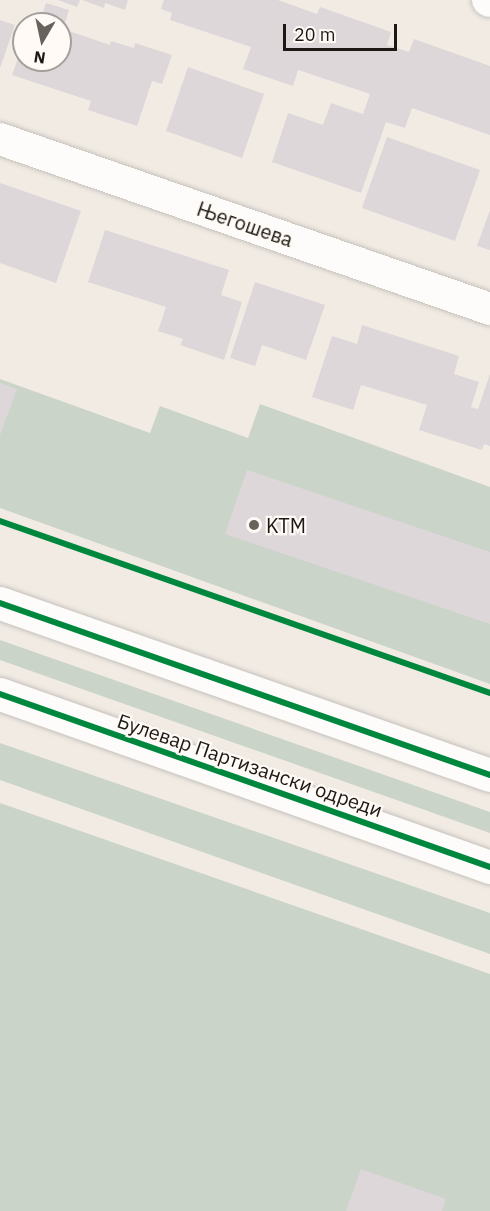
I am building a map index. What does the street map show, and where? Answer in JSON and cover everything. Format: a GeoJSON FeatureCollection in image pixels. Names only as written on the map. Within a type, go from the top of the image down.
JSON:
{"type":"FeatureCollection","features":[{"type":"Feature","properties":{"kind":"street","name":"Његошева"},"geometry":{"type":"LineString","coordinates":[[0,139],[490,309]]}},
{"type":"Feature","properties":{"kind":"street"},"geometry":{"type":"LineString","coordinates":[[0,603],[490,775]]}},
{"type":"Feature","properties":{"kind":"street","name":"Булевар Партизански одреди"},"geometry":{"type":"LineString","coordinates":[[0,694],[490,867]]}},
{"type":"Feature","properties":{"kind":"shaded area"},"geometry":{"type":"Polygon","coordinates":[[[0,379],[150,433],[160,406],[248,438],[260,404],[490,487],[490,684],[0,508],[0,379]]]}},
{"type":"Feature","properties":{"kind":"shaded area"},"geometry":{"type":"Polygon","coordinates":[[[0,640],[490,812],[490,833],[0,660],[0,640]]]}},
{"type":"Feature","properties":{"kind":"shaded area"},"geometry":{"type":"Polygon","coordinates":[[[0,743],[490,913],[490,954],[0,780],[0,743]]]}},
{"type":"Feature","properties":{"kind":"shaded area"},"geometry":{"type":"Polygon","coordinates":[[[0,803],[490,974],[490,1211],[0,1211],[0,803]]]}},
{"type":"Feature","properties":{"kind":"building"},"geometry":{"type":"Polygon","coordinates":[[[58,0],[80,0],[77,7],[58,0]]]}},
{"type":"Feature","properties":{"kind":"building"},"geometry":{"type":"Polygon","coordinates":[[[82,0],[128,0],[125,10],[105,3],[104,8],[82,0]]]}},
{"type":"Feature","properties":{"kind":"building"},"geometry":{"type":"Polygon","coordinates":[[[164,0],[278,0],[317,14],[320,7],[391,32],[387,45],[409,52],[414,39],[490,66],[490,135],[412,108],[405,128],[386,122],[361,193],[272,162],[288,113],[323,125],[331,103],[363,114],[370,94],[298,70],[293,86],[243,69],[251,47],[170,20],[172,13],[161,9],[164,0]]]}},
{"type":"Feature","properties":{"kind":"building"},"geometry":{"type":"Polygon","coordinates":[[[46,3],[69,10],[68,12],[43,12],[46,3]]]}},
{"type":"Feature","properties":{"kind":"building"},"geometry":{"type":"Polygon","coordinates":[[[0,20],[12,24],[12,34],[0,68],[0,20]]]}},
{"type":"Feature","properties":{"kind":"building"},"geometry":{"type":"Polygon","coordinates":[[[72,32],[110,45],[111,41],[134,48],[135,43],[172,55],[162,84],[152,81],[137,126],[88,110],[91,101],[12,75],[13,72],[72,72],[72,32]]]}},
{"type":"Feature","properties":{"kind":"building"},"geometry":{"type":"Polygon","coordinates":[[[188,67],[264,94],[242,158],[166,131],[188,67]]]}},
{"type":"Feature","properties":{"kind":"building"},"geometry":{"type":"Polygon","coordinates":[[[387,137],[480,170],[455,241],[362,208],[387,137]]]}},
{"type":"Feature","properties":{"kind":"building"},"geometry":{"type":"Polygon","coordinates":[[[0,183],[81,211],[56,283],[0,263],[0,183]]]}},
{"type":"Feature","properties":{"kind":"building"},"geometry":{"type":"Polygon","coordinates":[[[490,210],[490,250],[477,246],[490,210]]]}},
{"type":"Feature","properties":{"kind":"building"},"geometry":{"type":"Polygon","coordinates":[[[105,230],[229,270],[221,295],[242,302],[224,360],[180,345],[183,339],[158,331],[166,307],[88,282],[105,230]]]}},
{"type":"Feature","properties":{"kind":"building"},"geometry":{"type":"Polygon","coordinates":[[[255,282],[325,305],[306,360],[262,345],[255,366],[230,358],[255,282]]]}},
{"type":"Feature","properties":{"kind":"building"},"geometry":{"type":"Polygon","coordinates":[[[362,325],[459,356],[454,374],[479,382],[471,407],[478,409],[490,374],[490,446],[484,444],[482,450],[419,430],[427,405],[361,385],[353,410],[312,397],[332,336],[357,344],[362,325]]]}},
{"type":"Feature","properties":{"kind":"building"},"geometry":{"type":"Polygon","coordinates":[[[0,383],[17,389],[0,435],[0,383]]]}},
{"type":"Feature","properties":{"kind":"building"},"geometry":{"type":"Polygon","coordinates":[[[247,470],[490,552],[490,624],[225,534],[247,470]]]}},
{"type":"Feature","properties":{"kind":"building"},"geometry":{"type":"Polygon","coordinates":[[[361,1169],[446,1199],[442,1211],[346,1211],[361,1169]]]}},
{"type":"Feature","properties":{"kind":"cycle path"},"geometry":{"type":"LineString","coordinates":[[0,521],[490,693]]}},
{"type":"Feature","properties":{"kind":"cycle path"},"geometry":{"type":"LineString","coordinates":[[0,603],[490,775]]}},
{"type":"Feature","properties":{"kind":"cycle path"},"geometry":{"type":"LineString","coordinates":[[0,694],[490,867]]}},
{"type":"Feature","properties":{"kind":"place","name":"KTM"},"geometry":{"type":"Point","coordinates":[254,525]}}]}
